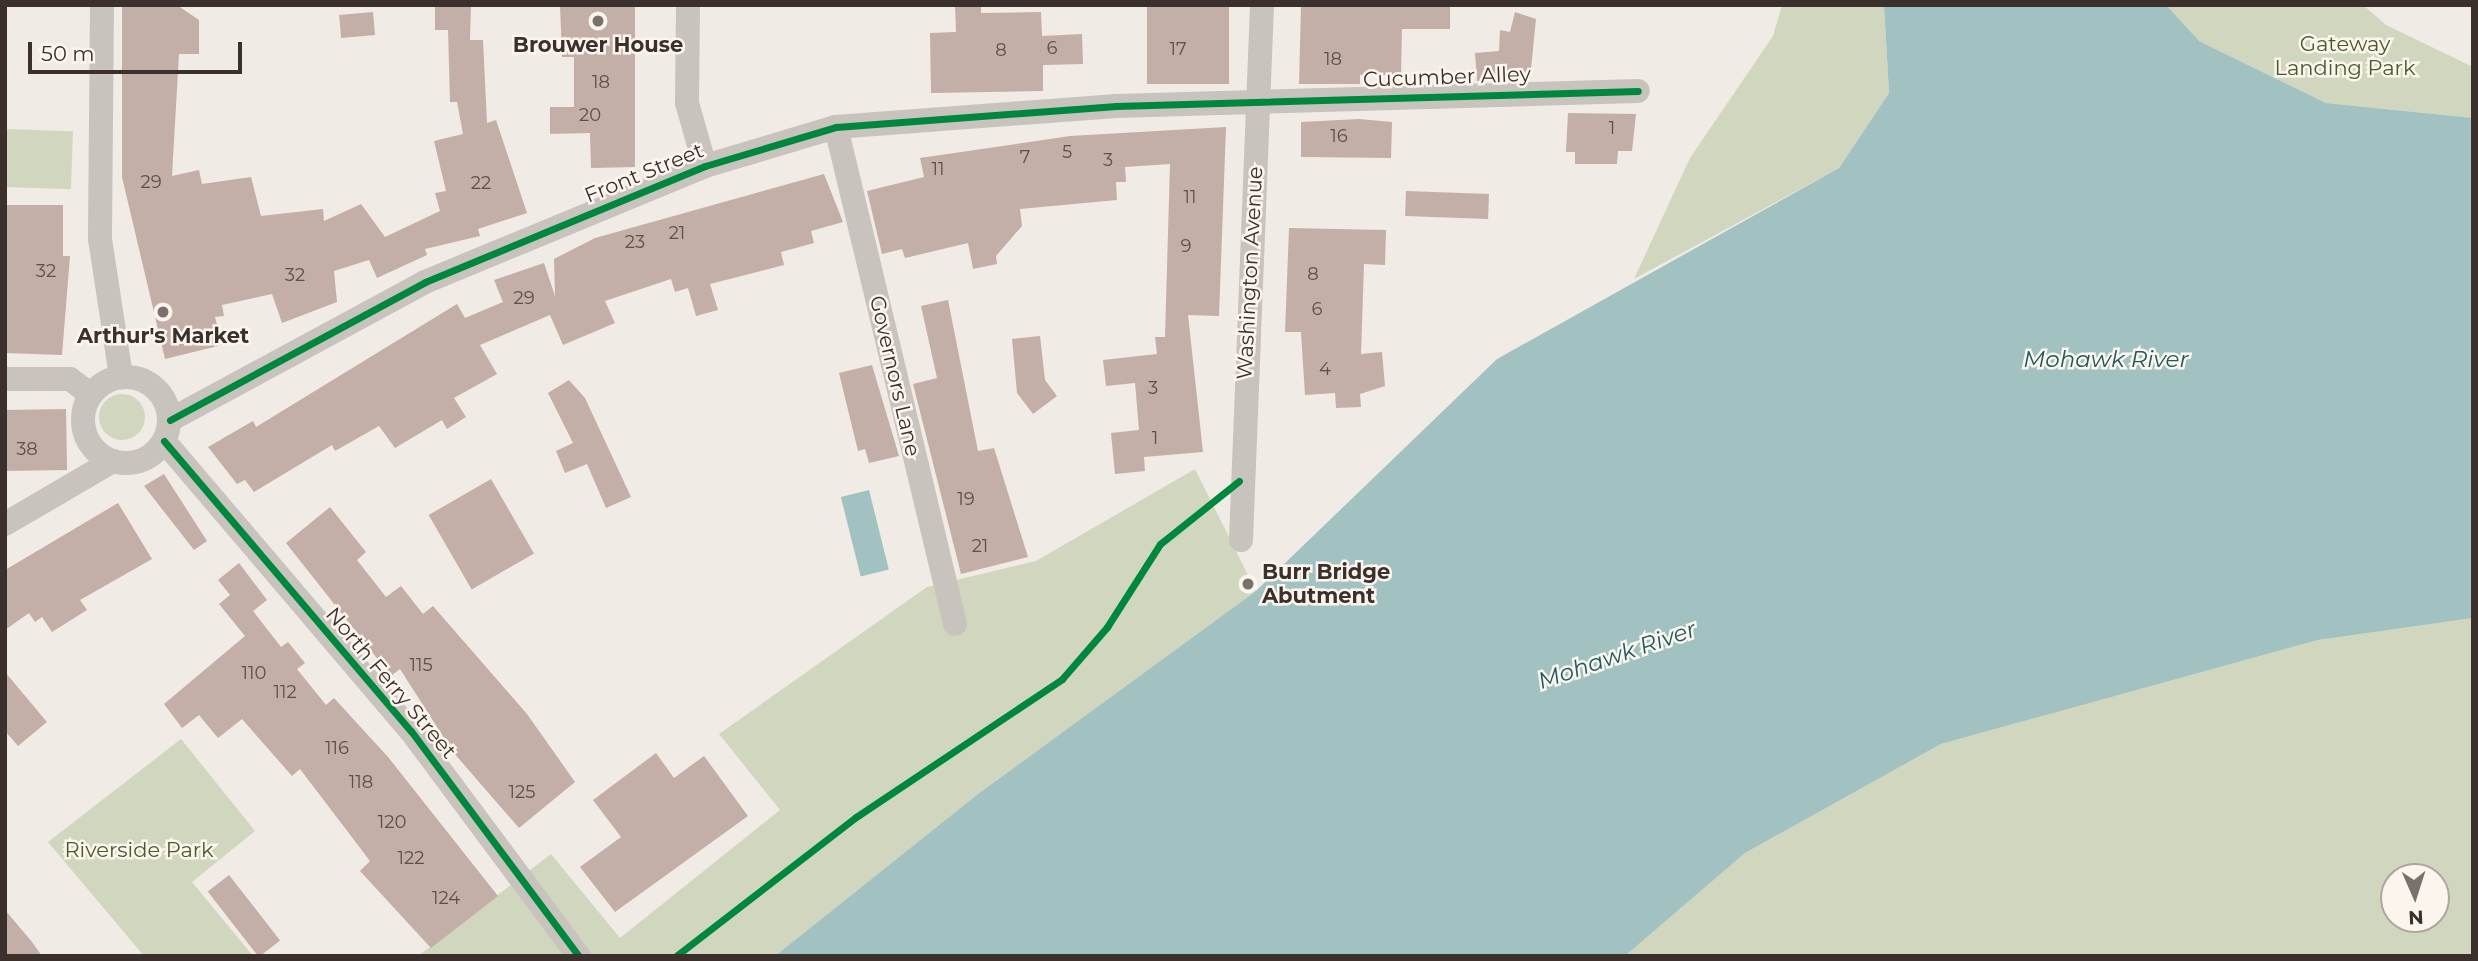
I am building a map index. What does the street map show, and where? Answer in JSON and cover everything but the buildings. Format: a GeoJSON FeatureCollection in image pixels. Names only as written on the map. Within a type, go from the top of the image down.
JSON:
{"type":"FeatureCollection","features":[{"type":"Feature","properties":{"kind":"street"},"geometry":{"type":"LineString","coordinates":[[102,5],[100,239],[121,377]]}},
{"type":"Feature","properties":{"kind":"street"},"geometry":{"type":"LineString","coordinates":[[688,5],[687,103],[705,166]]}},
{"type":"Feature","properties":{"kind":"street","name":"Washington Avenue"},"geometry":{"type":"LineString","coordinates":[[1241,540],[1262,5]]}},
{"type":"Feature","properties":{"kind":"street","name":"Cucumber Alley"},"geometry":{"type":"LineString","coordinates":[[1257,104],[1638,91]]}},
{"type":"Feature","properties":{"kind":"street","name":"Front Street"},"geometry":{"type":"LineString","coordinates":[[5,524],[113,461],[142,460],[167,431],[425,282],[705,166],[836,127],[1116,106],[1257,104]]}},
{"type":"Feature","properties":{"kind":"street","name":"Governors Lane"},"geometry":{"type":"LineString","coordinates":[[836,127],[955,624]]}},
{"type":"Feature","properties":{"kind":"street"},"geometry":{"type":"LineString","coordinates":[[91,395],[121,377],[149,383],[160,392],[167,431]]}},
{"type":"Feature","properties":{"kind":"street"},"geometry":{"type":"LineString","coordinates":[[5,379],[69,379],[91,395]]}},
{"type":"Feature","properties":{"kind":"street"},"geometry":{"type":"LineString","coordinates":[[91,395],[85,433],[113,461]]}},
{"type":"Feature","properties":{"kind":"street","name":"North Ferry Street"},"geometry":{"type":"LineString","coordinates":[[167,431],[411,731],[579,956]]}},
{"type":"Feature","properties":{"kind":"green space"},"geometry":{"type":"Polygon","coordinates":[[[1782,5],[1884,5],[1889,93],[1839,168],[1634,279],[1690,158],[1773,36],[1782,5]]]}},
{"type":"Feature","properties":{"kind":"green space","name":"Gateway Landing Park"},"geometry":{"type":"Polygon","coordinates":[[[2011,5],[2363,5],[2386,25],[2473,67],[2473,118],[2326,103],[2199,41],[2011,5]]]}},
{"type":"Feature","properties":{"kind":"green space"},"geometry":{"type":"Polygon","coordinates":[[[5,129],[73,131],[71,189],[5,187],[5,129]]]}},
{"type":"Feature","properties":{"kind":"green space"},"geometry":{"type":"Polygon","coordinates":[[[122,394],[138,401],[145,417],[138,433],[122,440],[106,433],[99,417],[106,401],[122,394]]]}},
{"type":"Feature","properties":{"kind":"green space"},"geometry":{"type":"Polygon","coordinates":[[[1195,469],[1256,591],[978,794],[775,956],[418,956],[551,854],[620,938],[780,810],[719,734],[927,587],[1036,561],[1195,469]]]}},
{"type":"Feature","properties":{"kind":"green space"},"geometry":{"type":"Polygon","coordinates":[[[2473,618],[2473,956],[1625,956],[1745,853],[1941,744],[2318,640],[2473,618]]]}},
{"type":"Feature","properties":{"kind":"green space","name":"Riverside Park"},"geometry":{"type":"Polygon","coordinates":[[[181,739],[255,831],[192,882],[253,956],[144,956],[48,842],[181,739]]]}},
{"type":"Feature","properties":{"kind":"water","name":"Mohawk River"},"geometry":{"type":"Polygon","coordinates":[[[1884,5],[2166,5],[2199,41],[2326,103],[2473,118],[2473,618],[2318,640],[1941,744],[1745,853],[1625,956],[775,956],[978,794],[1256,591],[1497,359],[1839,168],[1889,93],[1884,5]]]}},
{"type":"Feature","properties":{"kind":"water"},"geometry":{"type":"Polygon","coordinates":[[[869,490],[889,570],[861,577],[841,497],[869,490]]]}},
{"type":"Feature","properties":{"kind":"cycle path"},"geometry":{"type":"LineString","coordinates":[[170,420],[425,282],[705,166],[836,127],[1116,106],[1638,91]]}},
{"type":"Feature","properties":{"kind":"cycle path"},"geometry":{"type":"LineString","coordinates":[[164,441],[411,731],[579,956]]}},
{"type":"Feature","properties":{"kind":"cycle path"},"geometry":{"type":"LineString","coordinates":[[676,956],[856,817],[1062,679],[1107,627],[1160,544],[1239,481]]}},
{"type":"Feature","properties":{"kind":"place","name":"Brouwer House"},"geometry":{"type":"Point","coordinates":[598,21]}},
{"type":"Feature","properties":{"kind":"place","name":"Arthur's Market"},"geometry":{"type":"Point","coordinates":[163,312]}},
{"type":"Feature","properties":{"kind":"place","name":"Burr Bridge Abutment"},"geometry":{"type":"Point","coordinates":[1248,584]}}]}
